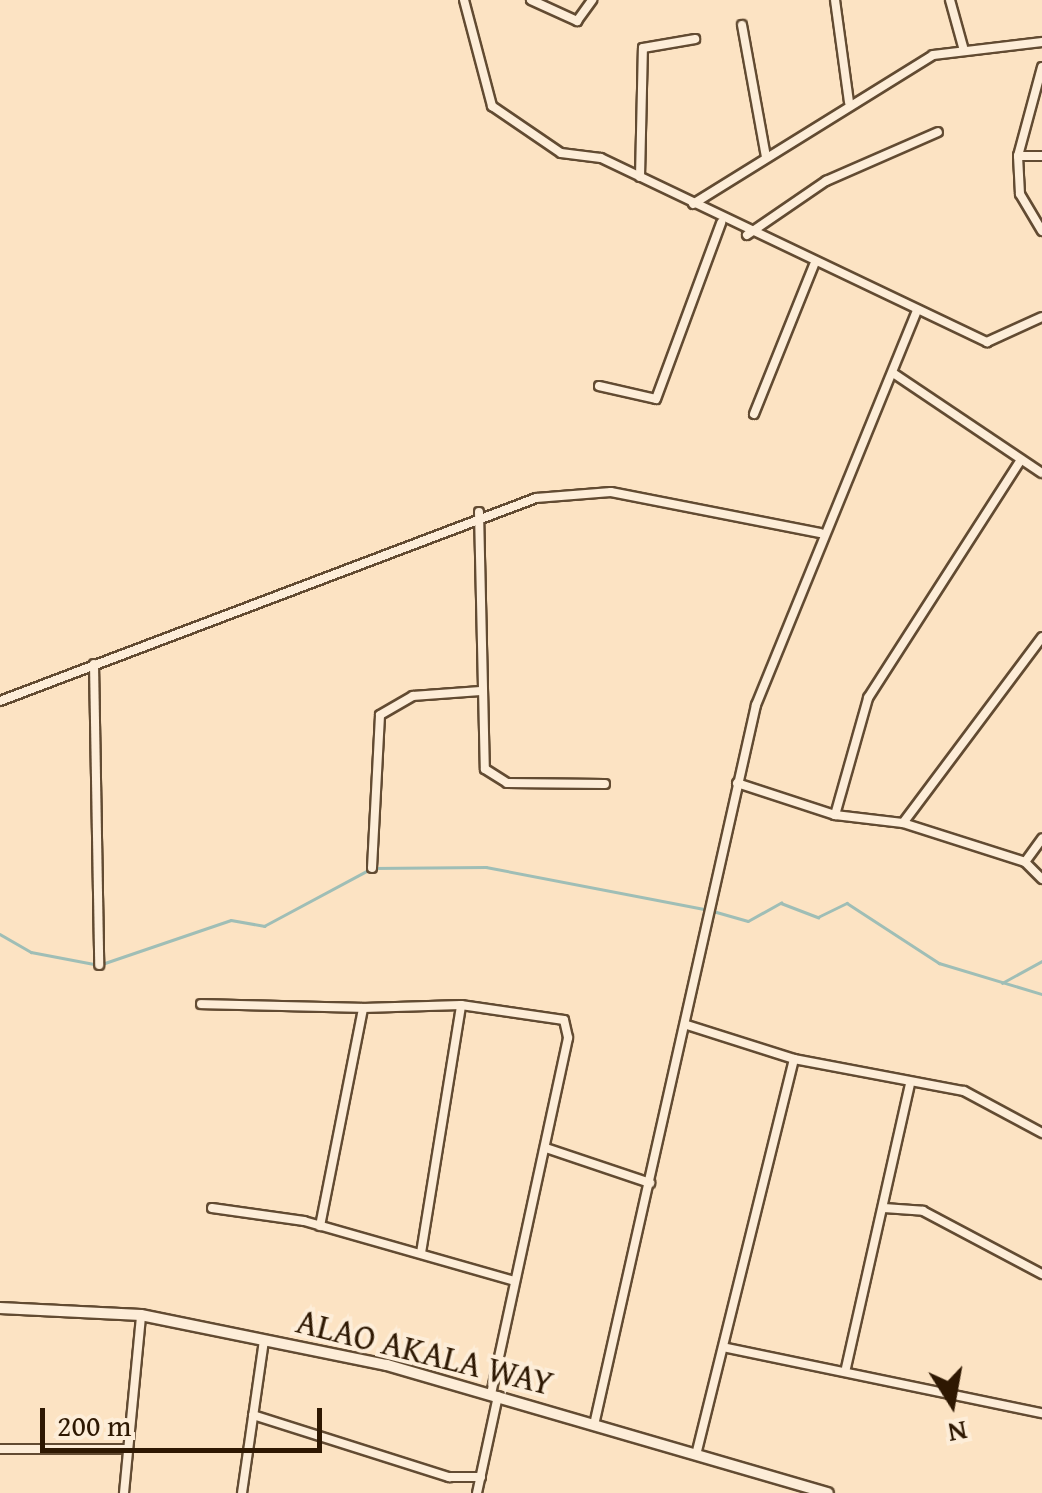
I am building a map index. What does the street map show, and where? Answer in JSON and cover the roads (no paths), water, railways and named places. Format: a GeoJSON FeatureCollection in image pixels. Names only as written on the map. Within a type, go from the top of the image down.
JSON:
{"type":"FeatureCollection","features":[{"type":"Feature","properties":{"kind":"street"},"geometry":{"type":"LineString","coordinates":[[464,0],[492,106],[561,152],[640,177],[721,223],[993,344],[1042,317]]}},
{"type":"Feature","properties":{"kind":"street"},"geometry":{"type":"LineString","coordinates":[[531,0],[578,21],[592,0]]}},
{"type":"Feature","properties":{"kind":"street"},"geometry":{"type":"LineString","coordinates":[[834,0],[849,102]]}},
{"type":"Feature","properties":{"kind":"street"},"geometry":{"type":"LineString","coordinates":[[950,0],[963,47]]}},
{"type":"Feature","properties":{"kind":"street"},"geometry":{"type":"LineString","coordinates":[[742,25],[766,157]]}},
{"type":"Feature","properties":{"kind":"street"},"geometry":{"type":"LineString","coordinates":[[640,177],[644,48],[694,39]]}},
{"type":"Feature","properties":{"kind":"street"},"geometry":{"type":"LineString","coordinates":[[693,204],[849,102],[963,47],[1042,42]]}},
{"type":"Feature","properties":{"kind":"street"},"geometry":{"type":"LineString","coordinates":[[1042,67],[1018,156],[1020,194],[1042,231]]}},
{"type":"Feature","properties":{"kind":"street"},"geometry":{"type":"LineString","coordinates":[[747,235],[826,181],[938,132]]}},
{"type":"Feature","properties":{"kind":"street"},"geometry":{"type":"LineString","coordinates":[[1018,156],[1042,156]]}},
{"type":"Feature","properties":{"kind":"street"},"geometry":{"type":"LineString","coordinates":[[599,386],[656,399],[721,223]]}},
{"type":"Feature","properties":{"kind":"street"},"geometry":{"type":"LineString","coordinates":[[754,414],[814,265]]}},
{"type":"Feature","properties":{"kind":"street"},"geometry":{"type":"LineString","coordinates":[[594,1424],[709,934],[716,902],[718,853],[737,783],[820,533],[893,373],[916,310]]}},
{"type":"Feature","properties":{"kind":"street"},"geometry":{"type":"LineString","coordinates":[[893,373],[1042,474]]}},
{"type":"Feature","properties":{"kind":"street"},"geometry":{"type":"LineString","coordinates":[[835,816],[868,698],[1020,461]]}},
{"type":"Feature","properties":{"kind":"street"},"geometry":{"type":"LineString","coordinates":[[0,701],[479,512],[611,492],[820,533]]}},
{"type":"Feature","properties":{"kind":"street"},"geometry":{"type":"LineString","coordinates":[[479,512],[483,762],[493,779],[605,784]]}},
{"type":"Feature","properties":{"kind":"street"},"geometry":{"type":"LineString","coordinates":[[903,823],[1042,637]]}},
{"type":"Feature","properties":{"kind":"street"},"geometry":{"type":"LineString","coordinates":[[94,664],[100,965]]}},
{"type":"Feature","properties":{"kind":"street"},"geometry":{"type":"LineString","coordinates":[[372,868],[380,715],[412,696],[480,691]]}},
{"type":"Feature","properties":{"kind":"street"},"geometry":{"type":"LineString","coordinates":[[737,783],[835,816],[903,823],[1026,862],[1042,880]]}},
{"type":"Feature","properties":{"kind":"street"},"geometry":{"type":"LineString","coordinates":[[1026,862],[1042,839]]}},
{"type":"Feature","properties":{"kind":"street"},"geometry":{"type":"LineString","coordinates":[[201,1004],[363,1008],[462,1005],[544,1012],[568,1025],[477,1493]]}},
{"type":"Feature","properties":{"kind":"street"},"geometry":{"type":"LineString","coordinates":[[420,1253],[462,1005]]}},
{"type":"Feature","properties":{"kind":"street"},"geometry":{"type":"LineString","coordinates":[[320,1226],[363,1008]]}},
{"type":"Feature","properties":{"kind":"street"},"geometry":{"type":"LineString","coordinates":[[688,1025],[794,1059],[910,1085],[964,1090],[1042,1134]]}},
{"type":"Feature","properties":{"kind":"street"},"geometry":{"type":"LineString","coordinates":[[696,1455],[728,1348],[794,1059]]}},
{"type":"Feature","properties":{"kind":"street"},"geometry":{"type":"LineString","coordinates":[[846,1368],[910,1085]]}},
{"type":"Feature","properties":{"kind":"street"},"geometry":{"type":"LineString","coordinates":[[546,1148],[650,1184]]}},
{"type":"Feature","properties":{"kind":"street"},"geometry":{"type":"LineString","coordinates":[[212,1208],[320,1226],[516,1280]]}},
{"type":"Feature","properties":{"kind":"street"},"geometry":{"type":"LineString","coordinates":[[884,1208],[924,1212],[1042,1274]]}},
{"type":"Feature","properties":{"kind":"street","name":"ALAO AKALA WAY"},"geometry":{"type":"LineString","coordinates":[[0,1308],[141,1314],[264,1341],[494,1395],[799,1490],[828,1493]]}},
{"type":"Feature","properties":{"kind":"street"},"geometry":{"type":"LineString","coordinates":[[124,1493],[141,1314]]}},
{"type":"Feature","properties":{"kind":"street"},"geometry":{"type":"LineString","coordinates":[[242,1493],[264,1341]]}},
{"type":"Feature","properties":{"kind":"street"},"geometry":{"type":"LineString","coordinates":[[728,1348],[846,1368],[1042,1413]]}},
{"type":"Feature","properties":{"kind":"street"},"geometry":{"type":"LineString","coordinates":[[253,1416],[449,1477],[481,1477]]}},
{"type":"Feature","properties":{"kind":"street"},"geometry":{"type":"LineString","coordinates":[[0,1449],[127,1449]]}},
{"type":"Feature","properties":{"kind":"waterway"},"geometry":{"type":"LineString","coordinates":[[0,934],[31,952],[99,965],[231,920],[264,926],[372,868],[486,867],[705,909]]}},
{"type":"Feature","properties":{"kind":"waterway"},"geometry":{"type":"LineString","coordinates":[[713,911],[748,921],[781,903],[818,917],[847,903],[939,963],[1042,994]]}},
{"type":"Feature","properties":{"kind":"waterway"},"geometry":{"type":"LineString","coordinates":[[1002,983],[1042,961]]}}]}
